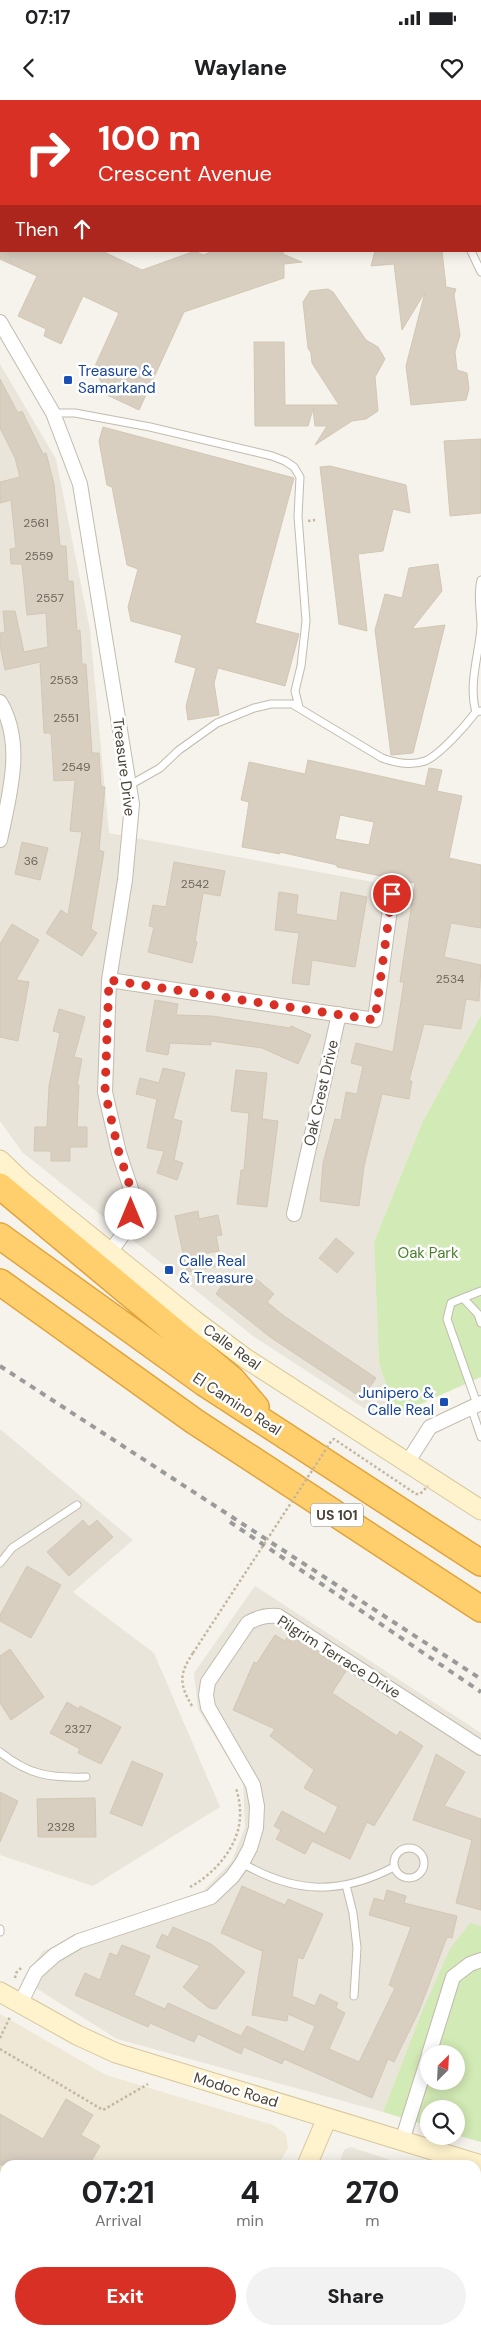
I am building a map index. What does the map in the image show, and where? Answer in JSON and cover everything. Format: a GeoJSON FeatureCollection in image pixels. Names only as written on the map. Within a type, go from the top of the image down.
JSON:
{"type":"FeatureCollection","features":[{"type":"Feature","properties":{"kind":"highway"},"geometry":{"type":"LineString","coordinates":[[0,1186],[232,1379],[274,1428]]}},
{"type":"Feature","properties":{"kind":"highway","name":"El Camino Real"},"geometry":{"type":"LineString","coordinates":[[0,1236],[151,1346],[481,1563]]}},
{"type":"Feature","properties":{"kind":"highway","name":"US 101"},"geometry":{"type":"LineString","coordinates":[[0,1282],[194,1421],[481,1609]]}},
{"type":"Feature","properties":{"kind":"highway"},"geometry":{"type":"LineString","coordinates":[[0,1300],[194,1421]]}},
{"type":"Feature","properties":{"kind":"street","name":"Treasure Drive"},"geometry":{"type":"LineString","coordinates":[[0,322],[53,413],[80,484],[130,784],[131,821],[126,880],[109,980],[105,1092],[119,1153],[133,1195],[128,1224],[110,1252]]}},
{"type":"Feature","properties":{"kind":"street"},"geometry":{"type":"LineString","coordinates":[[0,702],[10,726],[14,754],[13,773],[0,840]]}},
{"type":"Feature","properties":{"kind":"street"},"geometry":{"type":"LineString","coordinates":[[109,980],[375,1020],[392,894]]}},
{"type":"Feature","properties":{"kind":"street","name":"Oak Crest Drive"},"geometry":{"type":"LineString","coordinates":[[294,1214],[339,1014]]}},
{"type":"Feature","properties":{"kind":"street","name":"Calle Real"},"geometry":{"type":"LineString","coordinates":[[0,1160],[24,1184],[245,1358],[481,1510]]}},
{"type":"Feature","properties":{"kind":"street"},"geometry":{"type":"LineString","coordinates":[[407,1463],[430,1427],[476,1405]]}},
{"type":"Feature","properties":{"kind":"street","name":"Pilgrim Terrace Drive"},"geometry":{"type":"LineString","coordinates":[[15,2010],[36,1972],[55,1955],[79,1941],[211,1896],[232,1877],[242,1863],[250,1848],[256,1828],[257,1806],[253,1785],[208,1707],[206,1695],[208,1682],[248,1623],[257,1617],[278,1616],[481,1748]]}},
{"type":"Feature","properties":{"kind":"street"},"geometry":{"type":"LineString","coordinates":[[432,2045],[453,1977],[470,1964],[481,1960]]}},
{"type":"Feature","properties":{"kind":"street","name":"Modoc Road"},"geometry":{"type":"LineString","coordinates":[[7,1987],[15,2010],[116,2053],[465,2160]]}},
{"type":"Feature","properties":{"kind":"street"},"geometry":{"type":"LineString","coordinates":[[402,2141],[420,2083]]}},
{"type":"Feature","properties":{"kind":"street"},"geometry":{"type":"LineString","coordinates":[[309,2160],[327,2118]]}},
{"type":"Feature","properties":{"kind":"lane"},"geometry":{"type":"LineString","coordinates":[[471,252],[481,272]]}},
{"type":"Feature","properties":{"kind":"lane"},"geometry":{"type":"LineString","coordinates":[[53,413],[74,413],[150,427],[272,456],[294,467],[300,477],[298,516],[306,621],[301,666],[295,691],[299,708]]}},
{"type":"Feature","properties":{"kind":"lane"},"geometry":{"type":"LineString","coordinates":[[130,784],[160,768],[180,750],[217,723],[254,708],[271,704],[292,704],[382,758],[395,763],[405,764],[425,761],[457,736],[478,711],[474,704],[474,679],[481,625],[479,588],[481,580]]}},
{"type":"Feature","properties":{"kind":"lane"},"geometry":{"type":"LineString","coordinates":[[481,1291],[451,1303],[447,1318],[476,1405],[481,1437]]}},
{"type":"Feature","properties":{"kind":"lane"},"geometry":{"type":"LineString","coordinates":[[463,1298],[478,1314],[481,1323]]}},
{"type":"Feature","properties":{"kind":"lane"},"geometry":{"type":"LineString","coordinates":[[0,1563],[12,1548],[77,1505]]}},
{"type":"Feature","properties":{"kind":"lane"},"geometry":{"type":"LineString","coordinates":[[0,1752],[13,1762],[39,1774],[57,1778],[86,1777]]}},
{"type":"Feature","properties":{"kind":"lane"},"geometry":{"type":"LineString","coordinates":[[404,1848],[418,1850],[424,1858],[424,1864],[420,1873],[410,1878],[400,1876],[394,1867],[394,1858],[404,1848]]}},
{"type":"Feature","properties":{"kind":"lane"},"geometry":{"type":"LineString","coordinates":[[242,1863],[260,1874],[288,1883],[316,1887],[346,1885],[368,1880],[394,1867]]}},
{"type":"Feature","properties":{"kind":"lane"},"geometry":{"type":"LineString","coordinates":[[346,1885],[353,1913],[357,1948],[354,1996]]}},
{"type":"Feature","properties":{"kind":"path"},"geometry":{"type":"LineString","coordinates":[[195,1711],[185,1694],[182,1676],[183,1668],[332,1440],[334,1439],[416,1494],[420,1494],[428,1486]]}},
{"type":"Feature","properties":{"kind":"path"},"geometry":{"type":"LineString","coordinates":[[188,1888],[202,1881],[217,1866],[228,1852],[236,1836],[240,1812],[236,1788]]}},
{"type":"Feature","properties":{"kind":"path"},"geometry":{"type":"LineString","coordinates":[[7,1987],[26,1962]]}},
{"type":"Feature","properties":{"kind":"path"},"geometry":{"type":"LineString","coordinates":[[0,2038],[15,2010]]}},
{"type":"Feature","properties":{"kind":"path"},"geometry":{"type":"LineString","coordinates":[[0,2049],[103,2110],[148,2084]]}},
{"type":"Feature","properties":{"kind":"shaded area"},"geometry":{"type":"Polygon","coordinates":[[[0,364],[56,459],[90,630],[109,833],[481,902],[481,1015],[423,1121],[374,1242],[379,1363],[396,1415],[373,1414],[253,1336],[22,1152],[0,1121],[0,364]]]}},
{"type":"Feature","properties":{"kind":"shaded area"},"geometry":{"type":"Polygon","coordinates":[[[0,1429],[133,1540],[73,1592],[154,1653],[220,1807],[93,1886],[0,1855],[0,1429]]]}},
{"type":"Feature","properties":{"kind":"shaded area"},"geometry":{"type":"Polygon","coordinates":[[[255,1586],[481,1733],[481,1926],[470,1924],[421,2014],[383,2112],[117,2039],[23,1980],[43,1951],[203,1891],[232,1861],[245,1827],[243,1782],[198,1709],[194,1673],[255,1586]]]}},
{"type":"Feature","properties":{"kind":"shaded area"},"geometry":{"type":"Polygon","coordinates":[[[0,2014],[106,2075],[273,2125],[286,2134],[288,2148],[281,2160],[0,2160],[0,2014]]]}},
{"type":"Feature","properties":{"kind":"shaded area"},"geometry":{"type":"Polygon","coordinates":[[[350,2147],[390,2160],[341,2160],[344,2150],[350,2147]]]}},
{"type":"Feature","properties":{"kind":"green space","name":"Oak Park"},"geometry":{"type":"Polygon","coordinates":[[[481,1015],[481,1377],[396,1415],[379,1363],[374,1242],[423,1121],[481,1015]]]}},
{"type":"Feature","properties":{"kind":"green space"},"geometry":{"type":"Polygon","coordinates":[[[470,1923],[481,1926],[481,2142],[465,2138],[465,2100],[420,2100],[420,2123],[383,2112],[421,2014],[450,1949],[470,1923]]]}},
{"type":"Feature","properties":{"kind":"building"},"geometry":{"type":"Polygon","coordinates":[[[0,252],[104,252],[142,270],[192,252],[203,255],[211,252],[283,252],[283,254],[302,262],[284,264],[284,278],[184,312],[139,410],[105,394],[95,366],[119,313],[83,296],[61,344],[44,336],[46,329],[18,316],[37,276],[0,259],[0,252]]]}},
{"type":"Feature","properties":{"kind":"building"},"geometry":{"type":"Polygon","coordinates":[[[375,252],[442,252],[446,287],[456,289],[454,295],[460,335],[455,352],[457,370],[467,373],[469,389],[466,400],[411,405],[406,366],[425,292],[402,330],[394,264],[371,266],[375,252]]]}},
{"type":"Feature","properties":{"kind":"building"},"geometry":{"type":"Polygon","coordinates":[[[328,289],[333,292],[366,340],[378,347],[385,359],[375,377],[378,411],[366,419],[352,421],[315,445],[327,426],[315,426],[313,409],[308,426],[255,426],[254,342],[284,342],[285,405],[339,405],[312,363],[311,353],[308,348],[303,302],[310,291],[328,289]]]}},
{"type":"Feature","properties":{"kind":"building"},"geometry":{"type":"Polygon","coordinates":[[[0,379],[18,413],[22,411],[43,454],[46,453],[54,484],[60,546],[66,546],[68,581],[73,581],[77,631],[80,630],[82,664],[86,664],[92,753],[99,753],[101,786],[105,787],[99,850],[104,852],[91,929],[97,933],[82,956],[46,933],[61,910],[68,915],[82,832],[70,831],[75,780],[54,781],[51,733],[44,733],[40,662],[5,670],[0,645],[0,633],[5,632],[3,611],[15,611],[24,652],[48,647],[46,613],[27,615],[22,564],[11,564],[10,549],[16,548],[11,500],[0,503],[0,482],[20,477],[15,458],[0,428],[0,379]]]}},
{"type":"Feature","properties":{"kind":"building"},"geometry":{"type":"Polygon","coordinates":[[[103,427],[294,478],[255,623],[299,634],[285,686],[218,668],[214,683],[219,715],[188,720],[186,706],[196,668],[175,662],[182,635],[131,621],[128,607],[138,569],[127,565],[112,487],[107,485],[99,441],[103,427]]]}},
{"type":"Feature","properties":{"kind":"building"},"geometry":{"type":"Polygon","coordinates":[[[481,439],[481,513],[450,516],[444,441],[481,439]]]}},
{"type":"Feature","properties":{"kind":"building"},"geometry":{"type":"Polygon","coordinates":[[[330,466],[406,485],[410,513],[393,509],[383,551],[358,554],[367,631],[339,624],[320,467],[330,466]]]}},
{"type":"Feature","properties":{"kind":"building"},"geometry":{"type":"Polygon","coordinates":[[[438,564],[442,591],[412,629],[445,625],[413,753],[391,755],[375,630],[385,594],[402,598],[409,568],[438,564]]]}},
{"type":"Feature","properties":{"kind":"building"},"geometry":{"type":"Polygon","coordinates":[[[308,760],[425,786],[429,768],[442,770],[437,791],[462,796],[449,858],[481,865],[481,928],[451,923],[444,957],[481,965],[479,1001],[466,999],[461,1029],[424,1024],[409,1081],[412,1081],[409,1099],[382,1094],[364,1166],[359,1206],[320,1201],[323,1163],[335,1119],[341,1120],[346,1092],[357,1094],[363,1066],[351,1063],[356,1043],[393,1052],[404,982],[400,982],[415,883],[337,867],[337,865],[280,852],[280,854],[242,847],[249,802],[241,800],[249,762],[305,774],[308,760]],[[340,815],[335,839],[369,845],[374,822],[340,815]]]}},
{"type":"Feature","properties":{"kind":"building"},"geometry":{"type":"Polygon","coordinates":[[[22,842],[48,848],[40,880],[15,874],[22,842]]]}},
{"type":"Feature","properties":{"kind":"building"},"geometry":{"type":"Polygon","coordinates":[[[174,862],[225,871],[220,896],[203,893],[195,941],[197,942],[192,963],[148,952],[154,927],[149,926],[153,905],[166,907],[174,862]]]}},
{"type":"Feature","properties":{"kind":"building"},"geometry":{"type":"Polygon","coordinates":[[[279,892],[298,895],[296,914],[337,921],[341,892],[367,897],[355,967],[312,960],[309,985],[292,983],[299,933],[275,930],[279,892]]]}},
{"type":"Feature","properties":{"kind":"building"},"geometry":{"type":"Polygon","coordinates":[[[12,924],[39,940],[16,980],[29,982],[18,1041],[0,1037],[0,944],[12,924]]]}},
{"type":"Feature","properties":{"kind":"building"},"geometry":{"type":"Polygon","coordinates":[[[155,1000],[178,1004],[176,1015],[212,1016],[290,1028],[291,1026],[311,1035],[298,1064],[262,1048],[211,1041],[211,1045],[170,1043],[168,1055],[146,1051],[155,1000]]]}},
{"type":"Feature","properties":{"kind":"building"},"geometry":{"type":"Polygon","coordinates":[[[59,1009],[85,1017],[74,1057],[82,1059],[77,1085],[79,1085],[77,1127],[87,1127],[87,1147],[70,1147],[70,1161],[51,1161],[51,1151],[34,1151],[35,1127],[47,1127],[49,1086],[60,1033],[53,1031],[59,1009]]]}},
{"type":"Feature","properties":{"kind":"building"},"geometry":{"type":"Polygon","coordinates":[[[163,1068],[185,1073],[173,1119],[182,1121],[174,1160],[183,1163],[177,1180],[157,1173],[164,1151],[147,1148],[157,1099],[136,1094],[140,1078],[159,1083],[163,1068]]]}},
{"type":"Feature","properties":{"kind":"building"},"geometry":{"type":"Polygon","coordinates":[[[236,1070],[267,1073],[262,1119],[278,1121],[267,1207],[237,1204],[241,1170],[244,1170],[249,1113],[231,1111],[236,1070]]]}},
{"type":"Feature","properties":{"kind":"building"},"geometry":{"type":"Polygon","coordinates":[[[198,1211],[199,1219],[218,1215],[222,1235],[216,1236],[219,1251],[202,1254],[219,1266],[187,1272],[175,1216],[198,1211]]]}},
{"type":"Feature","properties":{"kind":"building"},"geometry":{"type":"Polygon","coordinates":[[[336,1238],[354,1253],[337,1273],[319,1258],[336,1238]]]}},
{"type":"Feature","properties":{"kind":"building"},"geometry":{"type":"Polygon","coordinates":[[[230,1273],[242,1281],[247,1273],[259,1281],[274,1294],[267,1302],[284,1316],[376,1378],[362,1398],[270,1337],[216,1294],[230,1273]]]}},
{"type":"Feature","properties":{"kind":"building"},"geometry":{"type":"Polygon","coordinates":[[[83,1520],[89,1527],[97,1520],[113,1537],[69,1576],[47,1552],[83,1520]]]}},
{"type":"Feature","properties":{"kind":"building"},"geometry":{"type":"Polygon","coordinates":[[[27,1566],[61,1585],[31,1638],[0,1621],[0,1615],[27,1566]]]}},
{"type":"Feature","properties":{"kind":"building"},"geometry":{"type":"Polygon","coordinates":[[[289,1634],[346,1671],[332,1693],[397,1736],[400,1731],[423,1746],[374,1826],[367,1822],[350,1859],[312,1841],[305,1854],[276,1839],[281,1830],[274,1826],[282,1811],[325,1834],[338,1807],[304,1788],[314,1770],[270,1736],[275,1729],[233,1710],[254,1662],[257,1663],[275,1635],[285,1641],[289,1634]]]}},
{"type":"Feature","properties":{"kind":"building"},"geometry":{"type":"Polygon","coordinates":[[[10,1649],[44,1697],[11,1720],[0,1703],[0,1656],[10,1649]]]}},
{"type":"Feature","properties":{"kind":"building"},"geometry":{"type":"Polygon","coordinates":[[[67,1702],[79,1709],[80,1706],[121,1727],[101,1764],[78,1753],[80,1749],[50,1733],[67,1702]]]}},
{"type":"Feature","properties":{"kind":"building"},"geometry":{"type":"Polygon","coordinates":[[[436,1754],[465,1772],[444,1806],[481,1819],[481,1910],[456,1903],[472,1840],[413,1820],[436,1754]]]}},
{"type":"Feature","properties":{"kind":"building"},"geometry":{"type":"Polygon","coordinates":[[[132,1761],[163,1774],[142,1826],[110,1813],[132,1761]]]}},
{"type":"Feature","properties":{"kind":"building"},"geometry":{"type":"Polygon","coordinates":[[[0,1792],[18,1801],[0,1842],[0,1792]]]}},
{"type":"Feature","properties":{"kind":"building"},"geometry":{"type":"Polygon","coordinates":[[[95,1798],[96,1837],[38,1837],[37,1799],[95,1798]]]}},
{"type":"Feature","properties":{"kind":"building"},"geometry":{"type":"Polygon","coordinates":[[[242,1886],[285,1905],[288,1899],[323,1914],[303,1959],[298,1957],[292,1996],[315,2006],[320,1994],[338,2003],[336,2008],[345,2013],[329,2049],[359,2062],[395,1988],[389,1985],[411,1927],[369,1915],[374,1898],[384,1901],[387,1890],[406,1896],[404,1903],[457,1916],[452,1938],[447,1937],[419,2011],[394,2062],[388,2059],[372,2098],[284,2059],[282,2064],[244,2047],[241,2054],[198,2034],[194,2042],[150,2023],[148,2027],[75,1995],[85,1973],[100,1980],[110,1953],[117,1956],[122,1945],[150,1956],[134,1995],[165,2009],[168,2003],[241,2036],[247,2026],[304,2052],[315,2026],[288,2014],[287,2021],[252,2015],[263,1949],[262,1951],[221,1933],[242,1886]]]}},
{"type":"Feature","properties":{"kind":"building"},"geometry":{"type":"Polygon","coordinates":[[[173,1927],[211,1944],[245,1972],[216,2009],[209,2008],[183,1987],[200,1966],[156,1947],[162,1934],[168,1937],[173,1927]]]}},
{"type":"Feature","properties":{"kind":"building"},"geometry":{"type":"Polygon","coordinates":[[[66,2099],[93,2115],[81,2135],[100,2146],[92,2160],[0,2160],[0,2114],[43,2139],[66,2099]]]}},
{"type":"Feature","properties":{"kind":"railway"},"geometry":{"type":"LineString","coordinates":[[0,1366],[481,1679]]}},
{"type":"Feature","properties":{"kind":"railway"},"geometry":{"type":"LineString","coordinates":[[230,1522],[481,1692]]}},
{"type":"Feature","properties":{"kind":"place","name":"Treasure & Samarkand"},"geometry":{"type":"Point","coordinates":[68,380]}},
{"type":"Feature","properties":{"kind":"place","name":"Calle Real & Treasure"},"geometry":{"type":"Point","coordinates":[169,1270]}},
{"type":"Feature","properties":{"kind":"place","name":"Junipero & Calle Real"},"geometry":{"type":"Point","coordinates":[444,1402]}},
{"type":"Feature","properties":{"kind":"route"},"geometry":{"type":"LineString","coordinates":[[131,1214],[133,1195],[119,1153],[105,1092],[109,980],[375,1020],[392,894]]}}]}
